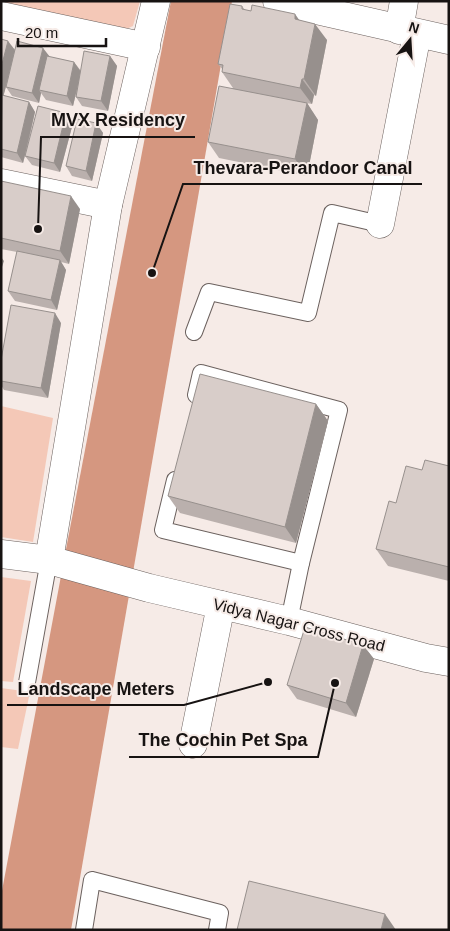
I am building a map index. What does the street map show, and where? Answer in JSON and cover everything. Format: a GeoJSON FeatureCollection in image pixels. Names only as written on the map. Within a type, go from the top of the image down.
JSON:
{"type":"FeatureCollection","features":[{"type":"Feature","properties":{"kind":"street"},"geometry":{"type":"LineString","coordinates":[[1,554],[48,560],[108,206],[156,1]]}},
{"type":"Feature","properties":{"kind":"street"},"geometry":{"type":"LineString","coordinates":[[277,1],[449,40]]}},
{"type":"Feature","properties":{"kind":"street"},"geometry":{"type":"LineString","coordinates":[[380,224],[408,32],[404,1]]}},
{"type":"Feature","properties":{"kind":"street"},"geometry":{"type":"LineString","coordinates":[[1,16],[146,47]]}},
{"type":"Feature","properties":{"kind":"street"},"geometry":{"type":"LineString","coordinates":[[1,183],[108,206]]}},
{"type":"Feature","properties":{"kind":"street","name":"Vidya Nagar Cross Road"},"geometry":{"type":"LineString","coordinates":[[48,560],[149,588],[426,658],[449,662]]}},
{"type":"Feature","properties":{"kind":"street"},"geometry":{"type":"LineString","coordinates":[[193,744],[221,605]]}},
{"type":"Feature","properties":{"kind":"lane"},"geometry":{"type":"LineString","coordinates":[[194,332],[209,292],[308,313],[332,213],[380,224]]}},
{"type":"Feature","properties":{"kind":"lane"},"geometry":{"type":"LineString","coordinates":[[192,410],[201,373],[339,410],[288,622]]}},
{"type":"Feature","properties":{"kind":"lane"},"geometry":{"type":"LineString","coordinates":[[179,466],[163,530],[301,563]]}},
{"type":"Feature","properties":{"kind":"lane"},"geometry":{"type":"LineString","coordinates":[[26,688],[48,560]]}},
{"type":"Feature","properties":{"kind":"lane"},"geometry":{"type":"LineString","coordinates":[[84,930],[92,880],[220,913],[217,930]]}},
{"type":"Feature","properties":{"kind":"shaded area"},"geometry":{"type":"Polygon","coordinates":[[[1,1],[140,1],[133,26],[117,33],[1,7],[1,1]]]}},
{"type":"Feature","properties":{"kind":"shaded area"},"geometry":{"type":"Polygon","coordinates":[[[171,1],[232,1],[71,930],[1,930],[1,896],[171,1]]]}},
{"type":"Feature","properties":{"kind":"shaded area"},"geometry":{"type":"Polygon","coordinates":[[[1,406],[53,418],[33,542],[1,537],[1,406]]]}},
{"type":"Feature","properties":{"kind":"shaded area"},"geometry":{"type":"Polygon","coordinates":[[[1,577],[31,581],[13,682],[1,681],[1,577]]]}},
{"type":"Feature","properties":{"kind":"shaded area"},"geometry":{"type":"Polygon","coordinates":[[[1,688],[30,692],[18,749],[1,747],[1,688]]]}},
{"type":"Feature","properties":{"kind":"building"},"geometry":{"type":"Polygon","coordinates":[[[230,4],[242,6],[242,9],[251,11],[252,5],[295,14],[295,19],[315,24],[304,79],[302,79],[300,88],[222,72],[223,65],[218,64],[230,4]]]}},
{"type":"Feature","properties":{"kind":"building"},"geometry":{"type":"Polygon","coordinates":[[[1,39],[8,41],[1,68],[1,39]]]}},
{"type":"Feature","properties":{"kind":"building"},"geometry":{"type":"Polygon","coordinates":[[[17,41],[43,48],[32,93],[6,87],[17,41]]]}},
{"type":"Feature","properties":{"kind":"building"},"geometry":{"type":"Polygon","coordinates":[[[84,51],[110,56],[101,101],[76,97],[84,51]]]}},
{"type":"Feature","properties":{"kind":"building"},"geometry":{"type":"Polygon","coordinates":[[[47,56],[74,62],[67,96],[39,90],[47,56]]]}},
{"type":"Feature","properties":{"kind":"building"},"geometry":{"type":"Polygon","coordinates":[[[219,86],[307,103],[295,159],[208,142],[219,86]]]}},
{"type":"Feature","properties":{"kind":"building"},"geometry":{"type":"Polygon","coordinates":[[[2,95],[29,102],[17,153],[1,149],[2,95]]]}},
{"type":"Feature","properties":{"kind":"building"},"geometry":{"type":"Polygon","coordinates":[[[38,106],[66,113],[54,163],[25,156],[38,106]]]}},
{"type":"Feature","properties":{"kind":"building"},"geometry":{"type":"Polygon","coordinates":[[[77,119],[96,123],[86,171],[66,166],[77,119]]]}},
{"type":"Feature","properties":{"kind":"building"},"geometry":{"type":"Polygon","coordinates":[[[1,181],[71,196],[60,251],[1,238],[1,181]]]}},
{"type":"Feature","properties":{"kind":"building"},"geometry":{"type":"Polygon","coordinates":[[[17,251],[60,260],[51,300],[8,291],[17,251]]]}},
{"type":"Feature","properties":{"kind":"building"},"geometry":{"type":"Polygon","coordinates":[[[11,305],[55,313],[41,388],[1,381],[1,360],[11,305]]]}},
{"type":"Feature","properties":{"kind":"building"},"geometry":{"type":"Polygon","coordinates":[[[200,374],[316,404],[285,527],[168,496],[200,374]]]}},
{"type":"Feature","properties":{"kind":"building"},"geometry":{"type":"Polygon","coordinates":[[[425,460],[449,466],[449,567],[376,549],[389,501],[396,503],[406,466],[422,470],[425,460]]]}},
{"type":"Feature","properties":{"kind":"building"},"geometry":{"type":"Polygon","coordinates":[[[305,627],[363,645],[346,703],[287,685],[305,627]]]}},
{"type":"Feature","properties":{"kind":"building"},"geometry":{"type":"Polygon","coordinates":[[[249,881],[385,914],[381,930],[237,930],[249,881]]]}},
{"type":"Feature","properties":{"kind":"place","name":"MVX Residency"},"geometry":{"type":"Point","coordinates":[38,229]}},
{"type":"Feature","properties":{"kind":"place","name":"Thevara-Perandoor Canal"},"geometry":{"type":"Point","coordinates":[152,273]}},
{"type":"Feature","properties":{"kind":"place","name":"Landscape Meters"},"geometry":{"type":"Point","coordinates":[268,682]}},
{"type":"Feature","properties":{"kind":"place","name":"The Cochin Pet Spa"},"geometry":{"type":"Point","coordinates":[335,683]}}]}
